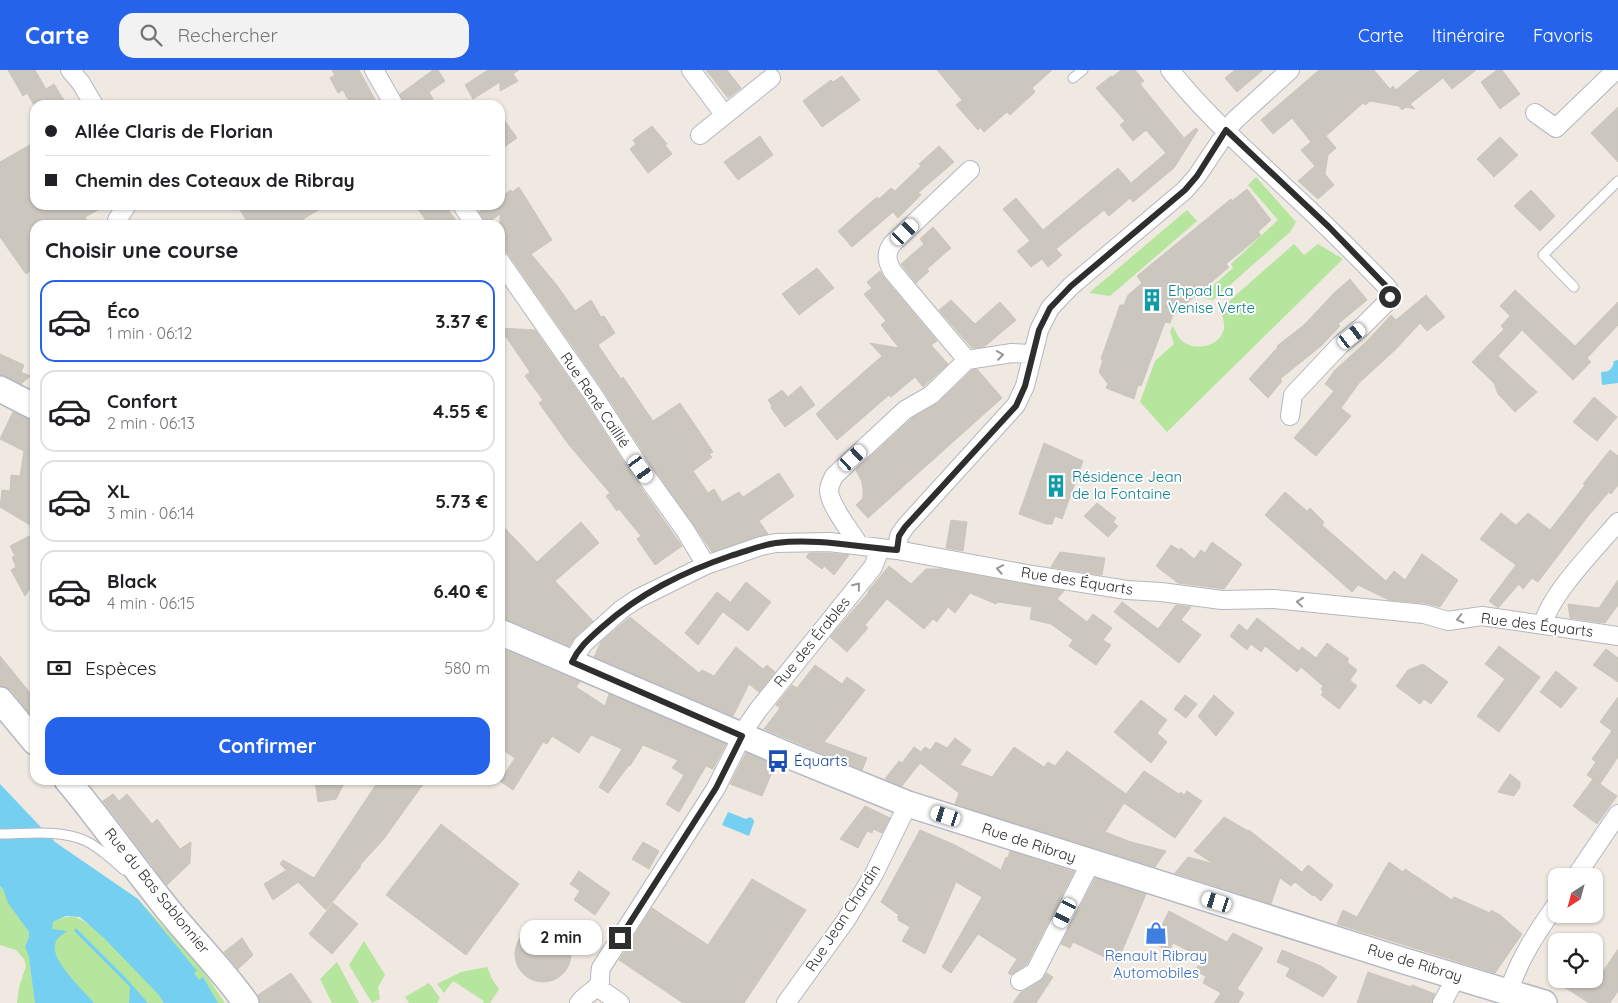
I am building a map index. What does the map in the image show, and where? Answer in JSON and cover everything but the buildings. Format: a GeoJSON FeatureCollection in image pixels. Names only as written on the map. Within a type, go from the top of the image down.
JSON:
{"type":"FeatureCollection","features":[{"type":"Feature","properties":{"kind":"street"},"geometry":{"type":"LineString","coordinates":[[70,70],[81,83],[91,100]]}},
{"type":"Feature","properties":{"kind":"street"},"geometry":{"type":"LineString","coordinates":[[374,70],[391,100]]}},
{"type":"Feature","properties":{"kind":"street"},"geometry":{"type":"LineString","coordinates":[[691,70],[724,114]]}},
{"type":"Feature","properties":{"kind":"street"},"geometry":{"type":"LineString","coordinates":[[1170,70],[1226,130],[1329,227],[1390,292],[1388,301],[1363,326],[1340,345],[1293,395],[1290,416]]}},
{"type":"Feature","properties":{"kind":"street","name":"Rue des Érables"},"geometry":{"type":"LineString","coordinates":[[598,987],[601,968],[716,788],[742,736],[758,710],[905,527],[1016,406],[1025,386],[1032,354],[1043,319],[1059,297],[1185,190],[1197,176],[1226,130],[1242,112],[1290,70]]}},
{"type":"Feature","properties":{"kind":"street"},"geometry":{"type":"LineString","coordinates":[[1535,113],[1556,128],[1616,70]]}},
{"type":"Feature","properties":{"kind":"street"},"geometry":{"type":"LineString","coordinates":[[700,135],[771,78]]}},
{"type":"Feature","properties":{"kind":"street"},"geometry":{"type":"LineString","coordinates":[[968,360],[893,272],[888,263],[887,256],[892,244],[970,170]]}},
{"type":"Feature","properties":{"kind":"street"},"geometry":{"type":"LineString","coordinates":[[117,220],[124,210]]}},
{"type":"Feature","properties":{"kind":"street","name":"Rue René Caillié"},"geometry":{"type":"LineString","coordinates":[[505,268],[641,469],[685,530],[706,565]]}},
{"type":"Feature","properties":{"kind":"street"},"geometry":{"type":"LineString","coordinates":[[856,545],[856,540],[832,503],[829,493],[834,476],[905,410],[931,395],[968,360],[1012,353],[1032,354]]}},
{"type":"Feature","properties":{"kind":"street"},"geometry":{"type":"LineString","coordinates":[[0,390],[30,405]]}},
{"type":"Feature","properties":{"kind":"street"},"geometry":{"type":"LineString","coordinates":[[1543,624],[1546,612],[1563,588],[1618,522]]}},
{"type":"Feature","properties":{"kind":"street","name":"Rue des Équarts"},"geometry":{"type":"LineString","coordinates":[[572,662],[583,644],[622,609],[656,589],[706,565],[760,546],[776,543],[829,542],[889,549],[1127,590],[1161,592],[1222,600],[1274,599],[1424,614],[1448,621],[1482,616],[1618,636]]}},
{"type":"Feature","properties":{"kind":"street","name":"Rue de Ribray"},"geometry":{"type":"LineString","coordinates":[[505,634],[742,736],[908,804],[1398,959],[1544,1003]]}},
{"type":"Feature","properties":{"kind":"street"},"geometry":{"type":"LineString","coordinates":[[0,700],[30,736]]}},
{"type":"Feature","properties":{"kind":"street","name":"Rue du Bas Sablonnier"},"geometry":{"type":"LineString","coordinates":[[71,785],[95,813],[175,918],[214,962],[246,1003]]}},
{"type":"Feature","properties":{"kind":"street","name":"Rue Jean Chardin"},"geometry":{"type":"LineString","coordinates":[[786,1003],[846,920],[874,874],[908,804]]}},
{"type":"Feature","properties":{"kind":"street"},"geometry":{"type":"LineString","coordinates":[[1581,868],[1618,814]]}},
{"type":"Feature","properties":{"kind":"street"},"geometry":{"type":"LineString","coordinates":[[1020,981],[1035,972],[1091,862]]}},
{"type":"Feature","properties":{"kind":"street"},"geometry":{"type":"LineString","coordinates":[[1509,991],[1518,965],[1548,916]]}},
{"type":"Feature","properties":{"kind":"street"},"geometry":{"type":"LineString","coordinates":[[1442,1003],[1457,976]]}},
{"type":"Feature","properties":{"kind":"street"},"geometry":{"type":"LineString","coordinates":[[579,1003],[586,994],[598,987],[620,1003]]}},
{"type":"Feature","properties":{"kind":"lane"},"geometry":{"type":"LineString","coordinates":[[1073,78],[1082,70]]}},
{"type":"Feature","properties":{"kind":"lane"},"geometry":{"type":"LineString","coordinates":[[1574,287],[1543,255],[1618,181]]}},
{"type":"Feature","properties":{"kind":"lane"},"geometry":{"type":"LineString","coordinates":[[0,834],[71,836],[86,841],[101,851],[131,878],[143,878]]}},
{"type":"Feature","properties":{"kind":"green space"},"geometry":{"type":"Polygon","coordinates":[[[1256,177],[1296,222],[1290,232],[1213,300],[1200,297],[1233,268],[1231,264],[1278,220],[1248,185],[1256,177]]]}},
{"type":"Feature","properties":{"kind":"green space"},"geometry":{"type":"Polygon","coordinates":[[[1187,210],[1197,221],[1110,296],[1089,293],[1187,210]]]}},
{"type":"Feature","properties":{"kind":"green space"},"geometry":{"type":"Polygon","coordinates":[[[1294,244],[1304,255],[1318,244],[1343,259],[1167,432],[1140,402],[1155,361],[1174,344],[1170,331],[1173,326],[1181,340],[1186,344],[1199,347],[1212,344],[1222,335],[1224,329],[1224,321],[1220,309],[1294,244]]]}},
{"type":"Feature","properties":{"kind":"green space"},"geometry":{"type":"Polygon","coordinates":[[[0,886],[9,903],[53,922],[65,917],[75,917],[94,929],[138,899],[201,968],[225,1003],[17,1003],[19,987],[26,966],[24,959],[16,950],[0,945],[0,886]]]}},
{"type":"Feature","properties":{"kind":"green space"},"geometry":{"type":"Polygon","coordinates":[[[364,941],[385,975],[378,987],[380,999],[372,1003],[349,965],[364,941]]]}},
{"type":"Feature","properties":{"kind":"green space"},"geometry":{"type":"Polygon","coordinates":[[[337,962],[359,1003],[332,1003],[320,979],[337,962]]]}},
{"type":"Feature","properties":{"kind":"green space"},"geometry":{"type":"Polygon","coordinates":[[[487,967],[499,989],[490,1003],[483,1003],[484,1001],[453,981],[444,993],[437,984],[461,972],[487,967]]]}},
{"type":"Feature","properties":{"kind":"green space"},"geometry":{"type":"Polygon","coordinates":[[[429,983],[440,998],[437,1003],[409,1003],[405,997],[429,983]]]}},
{"type":"Feature","properties":{"kind":"water"},"geometry":{"type":"Polygon","coordinates":[[[1618,360],[1618,383],[1602,385],[1601,372],[1610,370],[1614,361],[1618,360]]]}},
{"type":"Feature","properties":{"kind":"water"},"geometry":{"type":"Polygon","coordinates":[[[0,784],[55,842],[138,899],[197,971],[194,973],[199,980],[203,977],[218,1003],[164,1003],[158,994],[104,938],[80,917],[66,916],[53,922],[52,929],[67,931],[57,940],[55,952],[63,967],[76,984],[94,1003],[35,1003],[29,957],[25,947],[29,932],[8,903],[0,886],[0,784]]]}},
{"type":"Feature","properties":{"kind":"water"},"geometry":{"type":"Polygon","coordinates":[[[728,812],[746,819],[750,817],[753,819],[754,822],[749,836],[722,825],[728,812]]]}},
{"type":"Feature","properties":{"kind":"water"},"geometry":{"type":"Polygon","coordinates":[[[76,928],[148,1003],[129,1003],[130,987],[74,931],[76,928]]]}},
{"type":"Feature","properties":{"kind":"place","name":"Ehpad La Venise Verte"},"geometry":{"type":"Point","coordinates":[1152,300]}},
{"type":"Feature","properties":{"kind":"place","name":"Résidence Jean de la Fontaine"},"geometry":{"type":"Point","coordinates":[1056,486]}},
{"type":"Feature","properties":{"kind":"place","name":"Équarts"},"geometry":{"type":"Point","coordinates":[778,761]}},
{"type":"Feature","properties":{"kind":"place","name":"Renault Ribray Automobiles"},"geometry":{"type":"Point","coordinates":[1156,933]}},
{"type":"Feature","properties":{"kind":"route"},"geometry":{"type":"LineString","coordinates":[[620,938],[716,788],[742,736],[572,662],[583,644],[622,609],[636,599],[690,571],[760,546],[776,543],[829,542],[897,550],[899,536],[905,527],[1016,406],[1025,386],[1039,330],[1050,308],[1071,286],[1185,190],[1207,162],[1226,130],[1329,227],[1387,287],[1390,297]]}}]}
